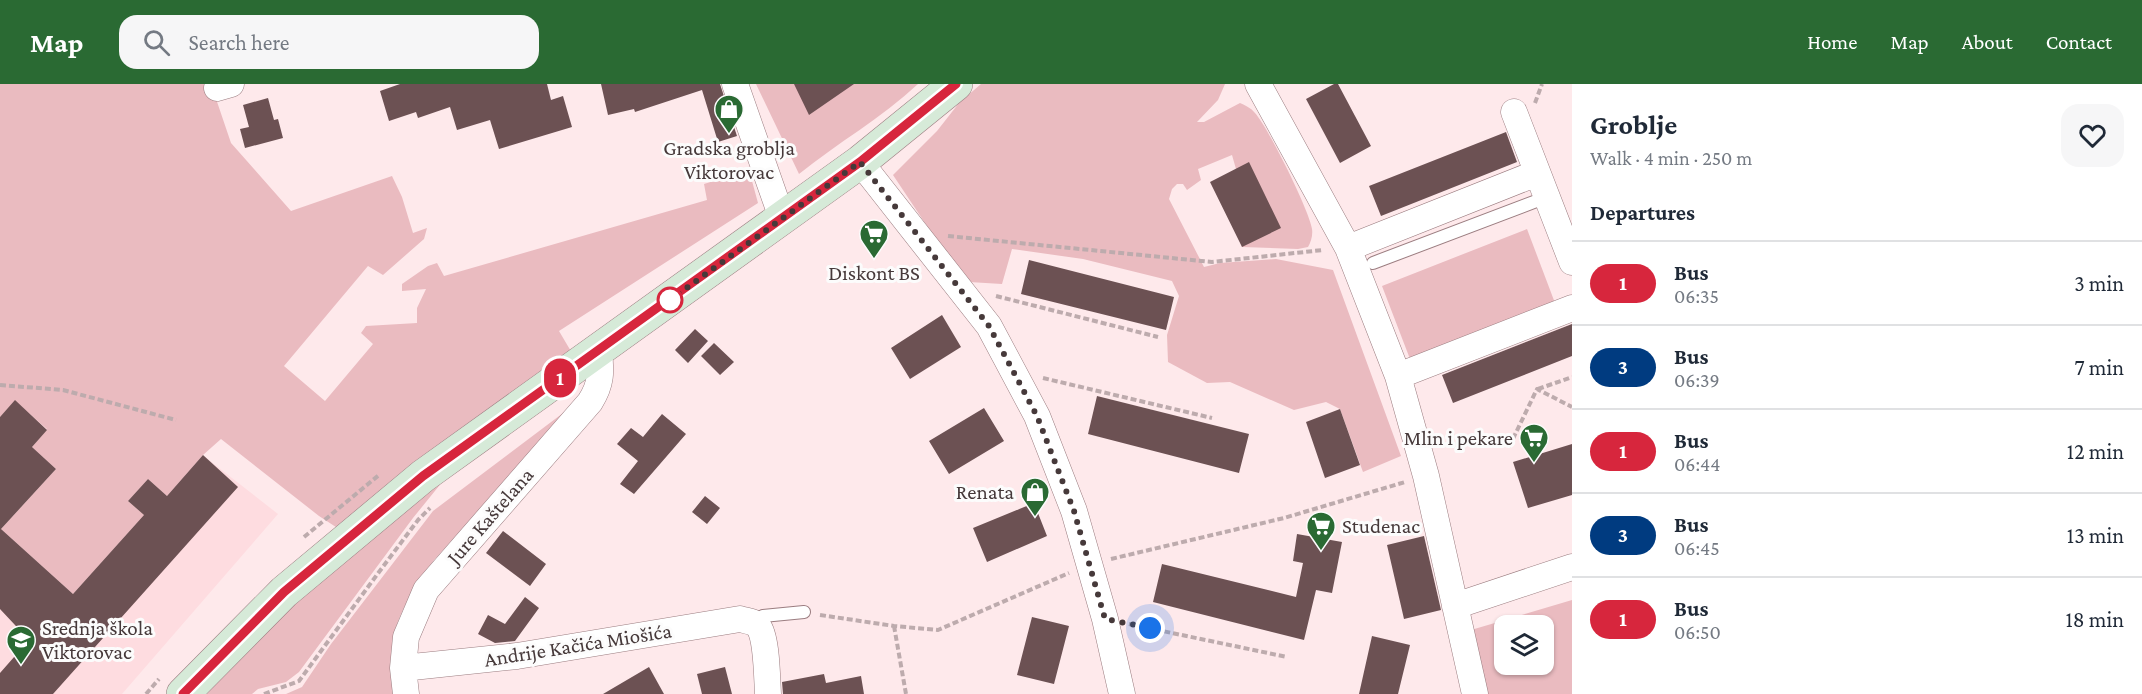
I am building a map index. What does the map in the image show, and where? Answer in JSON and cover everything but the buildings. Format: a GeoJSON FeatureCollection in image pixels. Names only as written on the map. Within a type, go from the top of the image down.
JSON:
{"type":"FeatureCollection","features":[{"type":"Feature","properties":{"kind":"main road"},"geometry":{"type":"LineString","coordinates":[[183,694],[284,592],[414,484],[860,162],[956,84]]}},
{"type":"Feature","properties":{"kind":"street"},"geometry":{"type":"LineString","coordinates":[[735,84],[782,218]]}},
{"type":"Feature","properties":{"kind":"street"},"geometry":{"type":"LineString","coordinates":[[1258,84],[1348,248],[1398,376],[1426,476],[1475,694]]}},
{"type":"Feature","properties":{"kind":"street"},"geometry":{"type":"LineString","coordinates":[[1514,112],[1572,262]]}},
{"type":"Feature","properties":{"kind":"street"},"geometry":{"type":"LineString","coordinates":[[860,162],[989,326],[1037,416],[1074,511],[1105,619],[1122,694]]}},
{"type":"Feature","properties":{"kind":"street"},"geometry":{"type":"LineString","coordinates":[[1348,248],[1537,173]]}},
{"type":"Feature","properties":{"kind":"street"},"geometry":{"type":"LineString","coordinates":[[1398,376],[1572,308]]}},
{"type":"Feature","properties":{"kind":"street","name":"Jure Kaštelana"},"geometry":{"type":"LineString","coordinates":[[406,694],[403,668],[406,636],[426,590],[590,402],[599,389],[601,373],[599,350]]}},
{"type":"Feature","properties":{"kind":"street"},"geometry":{"type":"LineString","coordinates":[[1455,606],[1572,567]]}},
{"type":"Feature","properties":{"kind":"street","name":"Andrije Kačića Miošića"},"geometry":{"type":"LineString","coordinates":[[403,668],[517,657],[740,619],[752,622]]}},
{"type":"Feature","properties":{"kind":"street"},"geometry":{"type":"LineString","coordinates":[[752,622],[759,627],[763,637],[768,694]]}},
{"type":"Feature","properties":{"kind":"lane"},"geometry":{"type":"LineString","coordinates":[[1373,263],[1546,197]]}},
{"type":"Feature","properties":{"kind":"lane","name":"Andrije Kačića Miošića"},"geometry":{"type":"LineString","coordinates":[[752,622],[762,616],[804,612]]}},
{"type":"Feature","properties":{"kind":"path"},"geometry":{"type":"LineString","coordinates":[[915,233],[1212,262],[1348,248]]}},
{"type":"Feature","properties":{"kind":"path"},"geometry":{"type":"LineString","coordinates":[[958,286],[1158,337]]}},
{"type":"Feature","properties":{"kind":"path"},"geometry":{"type":"LineString","coordinates":[[1013,371],[1212,418]]}},
{"type":"Feature","properties":{"kind":"path"},"geometry":{"type":"LineString","coordinates":[[1509,447],[1537,389],[1572,377]]}},
{"type":"Feature","properties":{"kind":"path"},"geometry":{"type":"LineString","coordinates":[[0,385],[63,390],[176,420]]}},
{"type":"Feature","properties":{"kind":"path"},"geometry":{"type":"LineString","coordinates":[[1537,389],[1572,407]]}},
{"type":"Feature","properties":{"kind":"path"},"geometry":{"type":"LineString","coordinates":[[264,694],[299,681],[398,546],[434,503]]}},
{"type":"Feature","properties":{"kind":"path"},"geometry":{"type":"LineString","coordinates":[[1105,619],[1287,657]]}},
{"type":"Feature","properties":{"kind":"path"},"geometry":{"type":"LineString","coordinates":[[894,626],[906,694]]}},
{"type":"Feature","properties":{"kind":"shaded area"},"geometry":{"type":"Polygon","coordinates":[[[0,84],[211,84],[231,143],[291,211],[392,176],[402,197],[413,233],[427,228],[424,239],[383,275],[368,266],[284,366],[325,401],[373,344],[361,333],[366,326],[417,323],[417,308],[426,289],[402,291],[402,284],[428,266],[437,263],[444,276],[707,200],[704,184],[749,170],[758,203],[559,331],[572,353],[339,529],[221,439],[203,455],[167,496],[148,479],[128,501],[144,515],[73,594],[1,529],[56,469],[32,447],[47,429],[15,401],[0,417],[0,84]]]}},
{"type":"Feature","properties":{"kind":"shaded area"},"geometry":{"type":"Polygon","coordinates":[[[756,84],[918,84],[890,108],[799,174],[756,84]]]}},
{"type":"Feature","properties":{"kind":"shaded area"},"geometry":{"type":"Polygon","coordinates":[[[981,84],[1225,84],[1218,100],[1197,122],[1204,122],[1240,103],[1253,111],[1278,151],[1310,220],[1312,236],[1309,245],[1298,249],[1242,247],[1236,169],[1232,155],[1198,169],[1201,180],[1187,190],[1183,184],[1177,184],[1172,189],[1169,199],[1204,267],[1220,263],[1276,259],[1333,270],[1401,456],[1363,472],[1340,409],[1326,402],[1294,410],[1230,382],[1207,383],[1168,362],[1167,335],[1179,296],[1172,281],[1083,259],[1012,249],[1002,284],[969,282],[935,238],[893,175],[937,131],[959,103],[981,84]]]}},
{"type":"Feature","properties":{"kind":"shaded area"},"geometry":{"type":"Polygon","coordinates":[[[1527,229],[1555,303],[1410,359],[1382,286],[1527,229]]]}},
{"type":"Feature","properties":{"kind":"shaded area"},"geometry":{"type":"Polygon","coordinates":[[[0,391],[164,425],[278,514],[122,694],[0,694],[0,391]]]}},
{"type":"Feature","properties":{"kind":"shaded area"},"geometry":{"type":"Polygon","coordinates":[[[575,404],[434,560],[415,588],[402,611],[394,633],[395,694],[286,694],[302,687],[331,644],[433,511],[575,404]]]}},
{"type":"Feature","properties":{"kind":"shaded area"},"geometry":{"type":"Polygon","coordinates":[[[443,481],[299,672],[286,682],[258,689],[252,694],[207,694],[282,611],[363,541],[443,481]]]}},
{"type":"Feature","properties":{"kind":"shaded area"},"geometry":{"type":"Polygon","coordinates":[[[1572,600],[1572,694],[1484,694],[1471,630],[1494,623],[1494,675],[1554,675],[1554,615],[1522,615],[1572,600]]]}},
{"type":"Feature","properties":{"kind":"bus line","name":"1"},"geometry":{"type":"LineString","coordinates":[[183,694],[284,592],[423,476],[860,162],[956,84]]}},
{"type":"Feature","properties":{"kind":"place","name":"Gradska groblja Viktorovac"},"geometry":{"type":"Point","coordinates":[729,134]}},
{"type":"Feature","properties":{"kind":"place","name":"Diskont BS"},"geometry":{"type":"Point","coordinates":[874,260]}},
{"type":"Feature","properties":{"kind":"place","name":"Mlin i pekare"},"geometry":{"type":"Point","coordinates":[1534,464]}},
{"type":"Feature","properties":{"kind":"place","name":"Renata"},"geometry":{"type":"Point","coordinates":[1035,518]}},
{"type":"Feature","properties":{"kind":"place","name":"Studenac"},"geometry":{"type":"Point","coordinates":[1321,552]}},
{"type":"Feature","properties":{"kind":"place","name":"Srednja škola Viktorovac"},"geometry":{"type":"Point","coordinates":[21,666]}},
{"type":"Feature","properties":{"kind":"route"},"geometry":{"type":"LineString","coordinates":[[670,300],[860,162],[989,326],[1037,416],[1074,511],[1105,619],[1150,628]]}}]}
